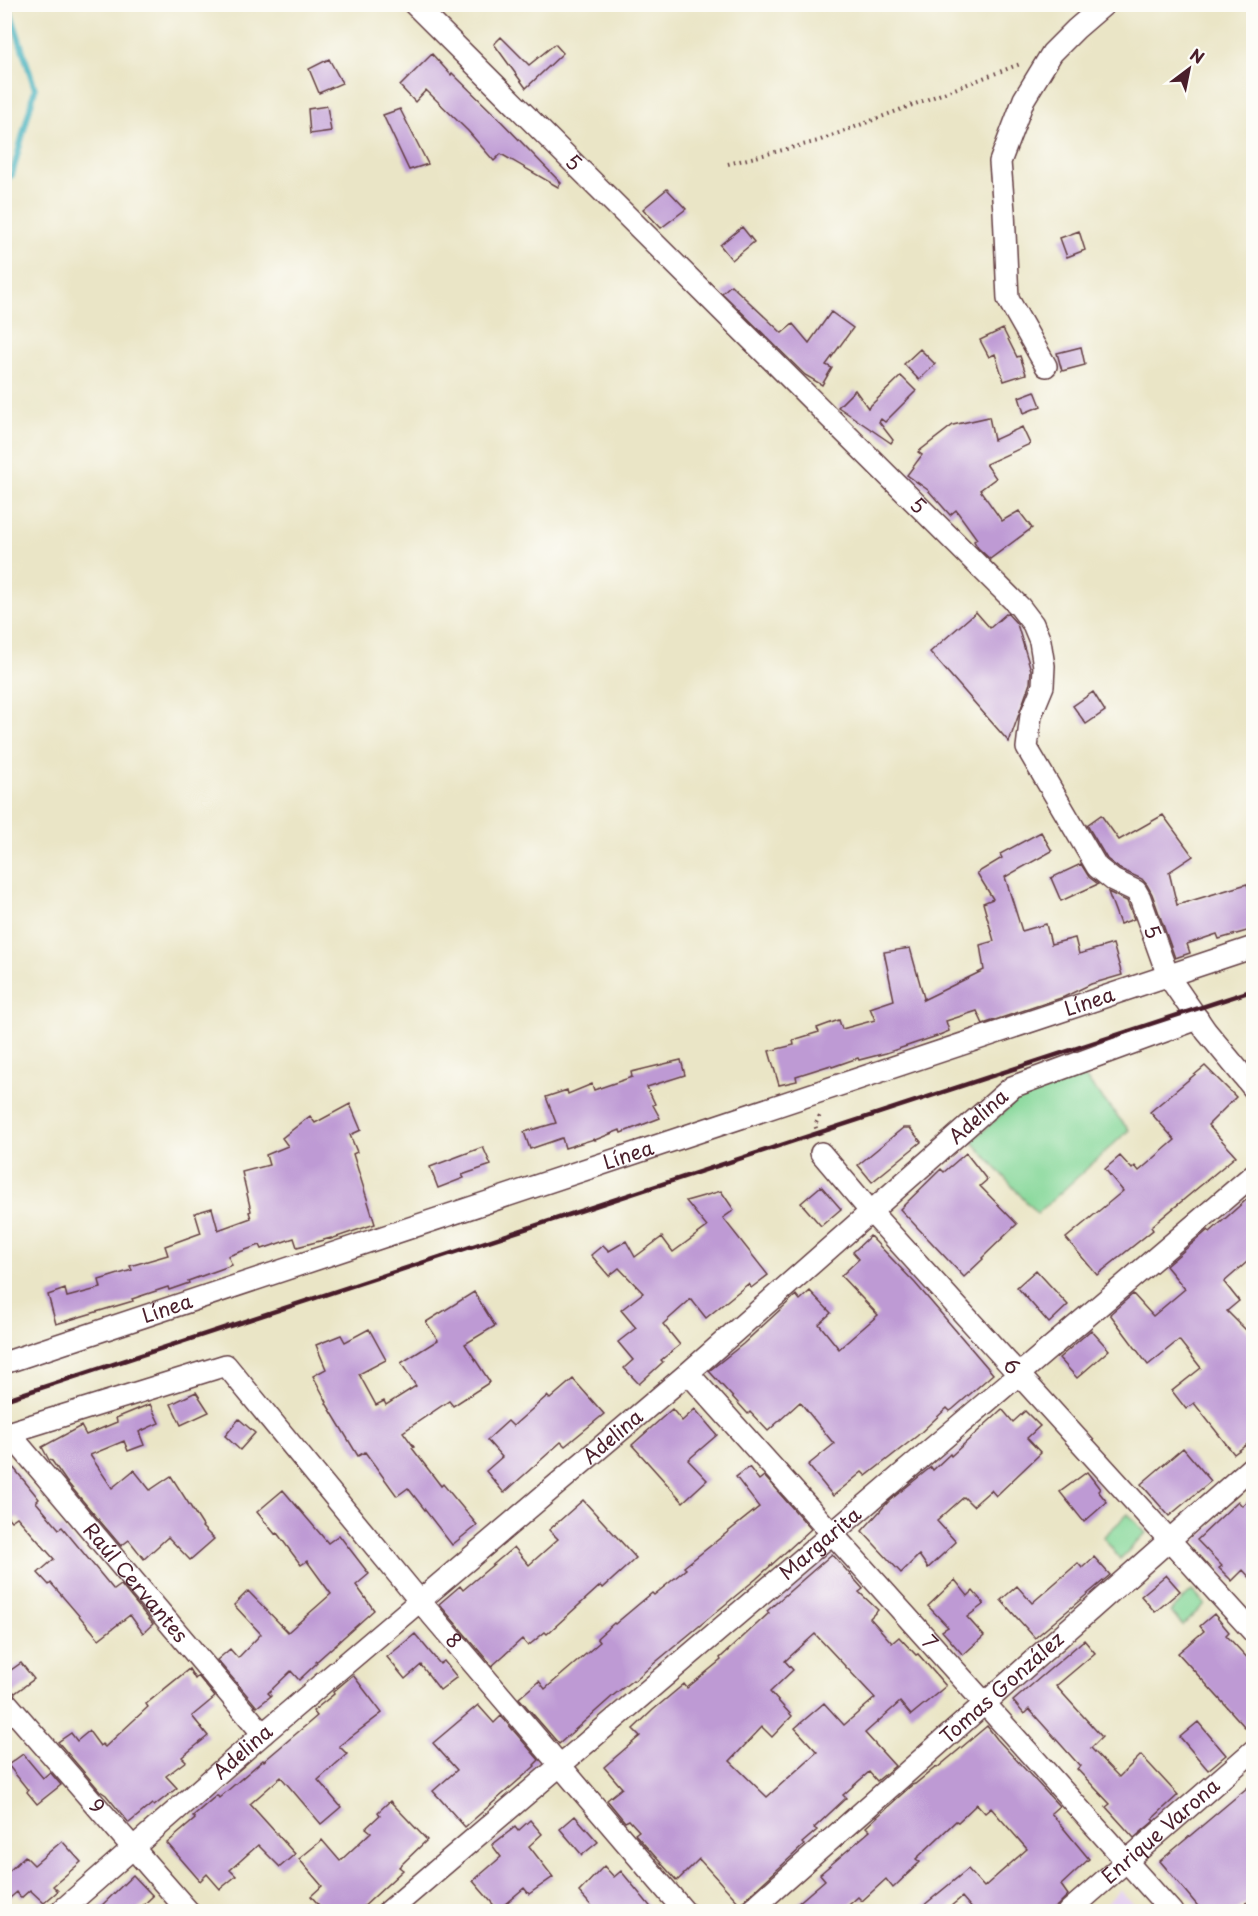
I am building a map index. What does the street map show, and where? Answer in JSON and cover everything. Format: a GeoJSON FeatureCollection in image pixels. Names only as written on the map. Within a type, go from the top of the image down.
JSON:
{"type":"FeatureCollection","features":[{"type":"Feature","properties":{"kind":"street","name":"5"},"geometry":{"type":"LineString","coordinates":[[414,4],[1020,607],[1033,624],[1040,641],[1044,666],[1043,686],[1031,715],[1027,748],[1096,867],[1113,880],[1136,891],[1168,976],[1198,1019],[1254,1089]]}},
{"type":"Feature","properties":{"kind":"street"},"geometry":{"type":"LineString","coordinates":[[1046,366],[1008,299],[1000,162],[1024,99],[1052,53],[1105,4]]}},
{"type":"Feature","properties":{"kind":"street","name":"Línea"},"geometry":{"type":"LineString","coordinates":[[4,1363],[1254,947]]}},
{"type":"Feature","properties":{"kind":"street","name":"Adelina"},"geometry":{"type":"LineString","coordinates":[[60,1911],[419,1600],[688,1372],[1012,1087],[1198,1019]]}},
{"type":"Feature","properties":{"kind":"street","name":"6"},"geometry":{"type":"LineString","coordinates":[[821,1153],[871,1212],[1254,1633]]}},
{"type":"Feature","properties":{"kind":"street","name":"Margarita"},"geometry":{"type":"LineString","coordinates":[[388,1911],[1254,1174]]}},
{"type":"Feature","properties":{"kind":"street","name":"8"},"geometry":{"type":"LineString","coordinates":[[7,1434],[226,1365],[419,1600],[685,1911]]}},
{"type":"Feature","properties":{"kind":"street","name":"7"},"geometry":{"type":"LineString","coordinates":[[688,1372],[1172,1911]]}},
{"type":"Feature","properties":{"kind":"street","name":"Raúl Cervantes"},"geometry":{"type":"LineString","coordinates":[[7,1434],[263,1734]]}},
{"type":"Feature","properties":{"kind":"street","name":"Tomas González"},"geometry":{"type":"LineString","coordinates":[[749,1911],[1254,1466]]}},
{"type":"Feature","properties":{"kind":"street","name":"9"},"geometry":{"type":"LineString","coordinates":[[4,1700],[189,1911]]}},
{"type":"Feature","properties":{"kind":"street","name":"Enrique Varona"},"geometry":{"type":"LineString","coordinates":[[1068,1911],[1254,1750]]}},
{"type":"Feature","properties":{"kind":"path"},"geometry":{"type":"LineString","coordinates":[[728,164],[818,141],[1052,53]]}},
{"type":"Feature","properties":{"kind":"path"},"geometry":{"type":"LineString","coordinates":[[821,1153],[815,1125],[836,1086]]}},
{"type":"Feature","properties":{"kind":"shaded area"},"geometry":{"type":"Polygon","coordinates":[[[1120,1890],[1140,1911],[1098,1911],[1120,1890]]]}},
{"type":"Feature","properties":{"kind":"green space"},"geometry":{"type":"Polygon","coordinates":[[[1082,1074],[1129,1130],[1037,1214],[972,1141],[1024,1094],[1082,1074]]]}},
{"type":"Feature","properties":{"kind":"green space"},"geometry":{"type":"Polygon","coordinates":[[[1128,1514],[1146,1533],[1120,1559],[1103,1537],[1128,1514]]]}},
{"type":"Feature","properties":{"kind":"green space"},"geometry":{"type":"Polygon","coordinates":[[[1192,1591],[1205,1604],[1183,1625],[1170,1612],[1192,1591]]]}},
{"type":"Feature","properties":{"kind":"building"},"geometry":{"type":"Polygon","coordinates":[[[501,37],[529,65],[555,44],[563,53],[526,88],[494,44],[501,37]]]}},
{"type":"Feature","properties":{"kind":"building"},"geometry":{"type":"Polygon","coordinates":[[[432,54],[561,183],[558,187],[501,154],[494,161],[468,131],[426,90],[415,102],[400,86],[432,54]]]}},
{"type":"Feature","properties":{"kind":"building"},"geometry":{"type":"Polygon","coordinates":[[[329,59],[342,83],[319,93],[309,69],[329,59]]]}},
{"type":"Feature","properties":{"kind":"building"},"geometry":{"type":"Polygon","coordinates":[[[327,106],[331,131],[310,134],[308,109],[327,106]]]}},
{"type":"Feature","properties":{"kind":"building"},"geometry":{"type":"Polygon","coordinates":[[[400,109],[428,164],[409,170],[383,115],[400,109]]]}},
{"type":"Feature","properties":{"kind":"building"},"geometry":{"type":"Polygon","coordinates":[[[667,189],[686,209],[661,228],[643,209],[667,189]]]}},
{"type":"Feature","properties":{"kind":"building"},"geometry":{"type":"Polygon","coordinates":[[[742,227],[754,242],[732,260],[720,245],[742,227]]]}},
{"type":"Feature","properties":{"kind":"building"},"geometry":{"type":"Polygon","coordinates":[[[1079,231],[1085,250],[1067,257],[1060,238],[1079,231]]]}},
{"type":"Feature","properties":{"kind":"building"},"geometry":{"type":"Polygon","coordinates":[[[731,285],[782,333],[793,324],[809,343],[831,312],[853,328],[826,365],[832,368],[822,385],[805,375],[722,293],[731,285]]]}},
{"type":"Feature","properties":{"kind":"building"},"geometry":{"type":"Polygon","coordinates":[[[1003,329],[1017,357],[1020,356],[1026,374],[1004,381],[995,354],[989,357],[980,340],[1003,329]]]}},
{"type":"Feature","properties":{"kind":"building"},"geometry":{"type":"Polygon","coordinates":[[[1081,347],[1085,365],[1062,371],[1057,353],[1081,347]]]}},
{"type":"Feature","properties":{"kind":"building"},"geometry":{"type":"Polygon","coordinates":[[[920,349],[935,364],[919,380],[904,364],[920,349]]]}},
{"type":"Feature","properties":{"kind":"building"},"geometry":{"type":"Polygon","coordinates":[[[901,376],[916,391],[885,422],[881,419],[879,422],[893,440],[891,443],[838,407],[855,390],[868,408],[901,376]]]}},
{"type":"Feature","properties":{"kind":"building"},"geometry":{"type":"Polygon","coordinates":[[[1035,391],[1041,406],[1024,413],[1019,397],[1035,391]]]}},
{"type":"Feature","properties":{"kind":"building"},"geometry":{"type":"Polygon","coordinates":[[[989,417],[994,440],[1022,427],[1030,444],[986,464],[996,478],[980,490],[1002,521],[1019,511],[1032,528],[990,559],[978,548],[974,541],[977,539],[956,510],[950,515],[928,490],[907,475],[922,455],[918,452],[953,425],[989,417]]]}},
{"type":"Feature","properties":{"kind":"building"},"geometry":{"type":"Polygon","coordinates":[[[976,612],[990,628],[1007,613],[1017,624],[1031,670],[1030,683],[1009,742],[930,652],[976,612]]]}},
{"type":"Feature","properties":{"kind":"building"},"geometry":{"type":"Polygon","coordinates":[[[1093,692],[1105,711],[1086,724],[1073,706],[1093,692]]]}},
{"type":"Feature","properties":{"kind":"building"},"geometry":{"type":"Polygon","coordinates":[[[1101,815],[1119,840],[1163,815],[1193,856],[1169,872],[1177,905],[1247,884],[1254,903],[1254,929],[1219,939],[1217,934],[1187,944],[1190,953],[1175,958],[1147,885],[1142,879],[1120,869],[1107,859],[1087,825],[1101,815]]]}},
{"type":"Feature","properties":{"kind":"building"},"geometry":{"type":"Polygon","coordinates":[[[1041,832],[1052,851],[1005,877],[1022,931],[1046,924],[1051,944],[1075,938],[1079,954],[1113,944],[1122,975],[1091,984],[1064,997],[983,1024],[977,1011],[946,1021],[949,1031],[937,1036],[886,1053],[859,1060],[858,1058],[832,1067],[831,1065],[796,1076],[797,1081],[779,1085],[769,1051],[794,1045],[793,1040],[819,1032],[817,1028],[839,1020],[842,1029],[875,1020],[870,1008],[894,1000],[884,952],[910,948],[923,1000],[984,970],[980,945],[994,941],[983,903],[993,899],[977,873],[1002,858],[1000,854],[1041,832]]]}},
{"type":"Feature","properties":{"kind":"building"},"geometry":{"type":"Polygon","coordinates":[[[1081,864],[1089,877],[1098,884],[1061,901],[1051,878],[1081,864]]]}},
{"type":"Feature","properties":{"kind":"building"},"geometry":{"type":"Polygon","coordinates":[[[1108,892],[1127,901],[1134,919],[1120,924],[1108,892]]]}},
{"type":"Feature","properties":{"kind":"building"},"geometry":{"type":"Polygon","coordinates":[[[681,1060],[685,1075],[647,1087],[660,1118],[621,1133],[620,1130],[565,1148],[562,1138],[530,1149],[524,1132],[556,1123],[546,1097],[567,1090],[568,1094],[592,1084],[594,1090],[632,1077],[631,1072],[681,1060]]]}},
{"type":"Feature","properties":{"kind":"building"},"geometry":{"type":"Polygon","coordinates":[[[1205,1066],[1236,1097],[1208,1125],[1236,1156],[1151,1227],[1153,1230],[1097,1275],[1066,1238],[1123,1191],[1105,1169],[1120,1156],[1132,1169],[1135,1166],[1139,1171],[1175,1140],[1150,1112],[1205,1066]]]}},
{"type":"Feature","properties":{"kind":"building"},"geometry":{"type":"Polygon","coordinates":[[[350,1104],[361,1130],[350,1135],[357,1152],[353,1154],[375,1224],[331,1239],[297,1247],[294,1238],[262,1249],[260,1245],[228,1256],[232,1265],[188,1281],[189,1283],[169,1290],[168,1287],[132,1299],[133,1301],[56,1324],[48,1295],[65,1289],[67,1297],[101,1288],[99,1280],[132,1270],[130,1266],[168,1255],[165,1246],[201,1233],[195,1213],[212,1208],[218,1230],[251,1218],[242,1172],[269,1165],[266,1155],[288,1146],[282,1138],[310,1116],[315,1123],[350,1104]]]}},
{"type":"Feature","properties":{"kind":"building"},"geometry":{"type":"Polygon","coordinates":[[[903,1128],[910,1128],[921,1142],[872,1182],[858,1165],[903,1128]]]}},
{"type":"Feature","properties":{"kind":"building"},"geometry":{"type":"Polygon","coordinates":[[[483,1147],[491,1165],[462,1175],[464,1178],[438,1188],[430,1167],[483,1147]]]}},
{"type":"Feature","properties":{"kind":"building"},"geometry":{"type":"Polygon","coordinates":[[[966,1153],[987,1180],[980,1186],[1017,1224],[964,1277],[900,1209],[941,1169],[944,1172],[966,1153]]]}},
{"type":"Feature","properties":{"kind":"building"},"geometry":{"type":"Polygon","coordinates":[[[821,1186],[841,1209],[821,1226],[801,1203],[821,1186]]]}},
{"type":"Feature","properties":{"kind":"building"},"geometry":{"type":"Polygon","coordinates":[[[721,1191],[734,1210],[723,1218],[768,1275],[751,1288],[748,1284],[706,1318],[691,1299],[663,1324],[680,1345],[661,1360],[663,1362],[639,1384],[624,1368],[633,1360],[618,1342],[636,1328],[621,1310],[643,1293],[619,1268],[609,1276],[591,1255],[603,1245],[609,1251],[626,1241],[635,1257],[662,1237],[673,1252],[707,1227],[686,1201],[721,1191]]]}},
{"type":"Feature","properties":{"kind":"building"},"geometry":{"type":"Polygon","coordinates":[[[1254,1193],[1254,1256],[1224,1282],[1239,1301],[1227,1311],[1254,1338],[1254,1439],[1234,1454],[1194,1403],[1186,1409],[1172,1391],[1201,1368],[1179,1340],[1148,1365],[1110,1314],[1133,1294],[1153,1316],[1185,1289],[1166,1266],[1208,1230],[1210,1232],[1254,1193]]]}},
{"type":"Feature","properties":{"kind":"building"},"geometry":{"type":"Polygon","coordinates":[[[870,1236],[915,1283],[993,1374],[953,1409],[950,1411],[947,1408],[917,1436],[866,1476],[862,1472],[833,1496],[808,1465],[834,1444],[800,1402],[768,1431],[750,1412],[748,1414],[709,1371],[743,1344],[796,1295],[800,1300],[810,1291],[831,1313],[819,1324],[839,1349],[878,1315],[841,1276],[859,1259],[853,1252],[870,1236]]]}},
{"type":"Feature","properties":{"kind":"building"},"geometry":{"type":"Polygon","coordinates":[[[1036,1270],[1068,1305],[1049,1323],[1017,1287],[1036,1270]]]}},
{"type":"Feature","properties":{"kind":"building"},"geometry":{"type":"Polygon","coordinates":[[[474,1292],[495,1326],[465,1344],[490,1382],[453,1406],[449,1401],[403,1432],[414,1447],[412,1448],[441,1486],[443,1484],[477,1525],[452,1545],[408,1488],[397,1496],[365,1452],[358,1456],[326,1403],[313,1376],[326,1369],[316,1345],[341,1335],[345,1342],[369,1329],[386,1360],[359,1374],[376,1405],[384,1401],[386,1405],[416,1386],[401,1363],[438,1340],[426,1322],[474,1292]]]}},
{"type":"Feature","properties":{"kind":"building"},"geometry":{"type":"Polygon","coordinates":[[[1091,1330],[1109,1350],[1077,1378],[1059,1358],[1091,1330]]]}},
{"type":"Feature","properties":{"kind":"building"},"geometry":{"type":"Polygon","coordinates":[[[573,1379],[604,1414],[565,1446],[561,1442],[504,1493],[486,1471],[502,1457],[487,1440],[508,1421],[513,1426],[547,1396],[550,1399],[573,1379]]]}},
{"type":"Feature","properties":{"kind":"building"},"geometry":{"type":"Polygon","coordinates":[[[196,1392],[209,1412],[181,1425],[171,1404],[196,1392]]]}},
{"type":"Feature","properties":{"kind":"building"},"geometry":{"type":"Polygon","coordinates":[[[150,1404],[159,1423],[139,1432],[144,1445],[128,1451],[124,1441],[90,1455],[112,1488],[134,1470],[150,1490],[171,1476],[202,1527],[214,1539],[190,1560],[168,1537],[144,1559],[129,1540],[121,1546],[49,1460],[42,1447],[81,1426],[86,1435],[117,1422],[116,1418],[150,1404]]]}},
{"type":"Feature","properties":{"kind":"building"},"geometry":{"type":"Polygon","coordinates":[[[672,1409],[682,1421],[695,1409],[717,1435],[688,1460],[707,1480],[683,1502],[632,1445],[672,1409]]]}},
{"type":"Feature","properties":{"kind":"building"},"geometry":{"type":"Polygon","coordinates":[[[1002,1409],[1013,1422],[1025,1411],[1040,1426],[1027,1438],[1041,1453],[996,1496],[991,1490],[973,1506],[964,1497],[937,1521],[956,1542],[928,1568],[919,1555],[901,1573],[862,1531],[889,1501],[931,1467],[933,1470],[950,1454],[951,1456],[1002,1409]]]}},
{"type":"Feature","properties":{"kind":"building"},"geometry":{"type":"Polygon","coordinates":[[[239,1419],[255,1433],[240,1450],[225,1436],[239,1419]]]}},
{"type":"Feature","properties":{"kind":"building"},"geometry":{"type":"Polygon","coordinates":[[[1183,1448],[1211,1481],[1169,1516],[1141,1484],[1183,1448]]]}},
{"type":"Feature","properties":{"kind":"building"},"geometry":{"type":"Polygon","coordinates":[[[4,1456],[39,1499],[36,1502],[59,1529],[62,1527],[114,1590],[121,1585],[153,1624],[143,1633],[130,1615],[99,1639],[51,1583],[49,1585],[38,1573],[54,1559],[17,1517],[11,1521],[4,1513],[4,1456]]]}},
{"type":"Feature","properties":{"kind":"building"},"geometry":{"type":"Polygon","coordinates":[[[749,1467],[759,1480],[764,1476],[811,1529],[756,1579],[634,1681],[615,1694],[559,1744],[519,1698],[539,1681],[545,1689],[600,1642],[597,1638],[614,1623],[652,1593],[654,1595],[686,1569],[684,1567],[759,1507],[736,1477],[749,1467]]]}},
{"type":"Feature","properties":{"kind":"building"},"geometry":{"type":"Polygon","coordinates":[[[1087,1472],[1107,1502],[1084,1522],[1060,1492],[1087,1472]]]}},
{"type":"Feature","properties":{"kind":"building"},"geometry":{"type":"Polygon","coordinates":[[[283,1490],[328,1543],[339,1535],[369,1574],[356,1585],[374,1610],[299,1680],[291,1671],[268,1693],[271,1696],[257,1707],[217,1660],[230,1649],[238,1658],[261,1634],[234,1605],[248,1591],[288,1632],[331,1594],[307,1561],[301,1565],[277,1533],[275,1534],[257,1512],[283,1490]]]}},
{"type":"Feature","properties":{"kind":"building"},"geometry":{"type":"Polygon","coordinates":[[[1254,1496],[1254,1582],[1243,1570],[1232,1581],[1219,1568],[1222,1566],[1197,1540],[1238,1501],[1242,1506],[1254,1496]]]}},
{"type":"Feature","properties":{"kind":"building"},"geometry":{"type":"Polygon","coordinates":[[[583,1500],[636,1558],[603,1588],[600,1586],[547,1634],[545,1632],[528,1646],[522,1639],[492,1666],[439,1604],[460,1586],[463,1590],[514,1547],[529,1565],[558,1539],[549,1530],[583,1500]]]}},
{"type":"Feature","properties":{"kind":"building"},"geometry":{"type":"Polygon","coordinates":[[[832,1554],[863,1589],[859,1592],[878,1610],[870,1618],[892,1643],[899,1637],[916,1655],[918,1654],[946,1686],[911,1715],[900,1702],[865,1733],[895,1766],[877,1781],[869,1772],[843,1795],[846,1798],[814,1828],[817,1830],[802,1843],[804,1845],[740,1904],[699,1859],[677,1881],[635,1834],[639,1831],[629,1820],[625,1822],[607,1800],[622,1788],[604,1767],[640,1736],[633,1729],[684,1684],[687,1688],[721,1660],[720,1658],[769,1613],[767,1611],[832,1554]],[[815,1634],[785,1661],[793,1670],[770,1692],[792,1716],[772,1737],[762,1727],[730,1761],[767,1797],[817,1752],[795,1728],[824,1703],[844,1725],[875,1698],[815,1634]]]}},
{"type":"Feature","properties":{"kind":"building"},"geometry":{"type":"Polygon","coordinates":[[[1094,1557],[1110,1575],[1035,1638],[1001,1600],[1017,1586],[1032,1603],[1078,1563],[1082,1568],[1094,1557]]]}},
{"type":"Feature","properties":{"kind":"building"},"geometry":{"type":"Polygon","coordinates":[[[1166,1575],[1180,1591],[1155,1612],[1141,1596],[1166,1575]]]}},
{"type":"Feature","properties":{"kind":"building"},"geometry":{"type":"Polygon","coordinates":[[[955,1580],[968,1596],[973,1591],[984,1604],[967,1617],[984,1636],[963,1655],[942,1631],[948,1627],[928,1606],[955,1580]]]}},
{"type":"Feature","properties":{"kind":"building"},"geometry":{"type":"Polygon","coordinates":[[[1214,1614],[1229,1632],[1226,1635],[1254,1665],[1254,1737],[1178,1653],[1204,1631],[1200,1626],[1214,1614]]]}},
{"type":"Feature","properties":{"kind":"building"},"geometry":{"type":"Polygon","coordinates":[[[415,1634],[440,1664],[444,1661],[457,1677],[440,1690],[421,1665],[405,1679],[387,1657],[415,1634]]]}},
{"type":"Feature","properties":{"kind":"building"},"geometry":{"type":"Polygon","coordinates":[[[1084,1640],[1095,1653],[1056,1686],[1102,1737],[1091,1748],[1119,1777],[1141,1755],[1178,1795],[1152,1819],[1154,1821],[1134,1838],[1106,1807],[1110,1804],[1077,1769],[1080,1766],[1029,1709],[1024,1714],[1013,1701],[1084,1640]]]}},
{"type":"Feature","properties":{"kind":"building"},"geometry":{"type":"Polygon","coordinates":[[[21,1663],[34,1679],[15,1693],[4,1684],[4,1675],[21,1663]]]}},
{"type":"Feature","properties":{"kind":"building"},"geometry":{"type":"Polygon","coordinates":[[[189,1669],[195,1679],[198,1676],[215,1697],[192,1716],[208,1736],[182,1757],[186,1761],[166,1776],[177,1788],[154,1806],[152,1804],[129,1823],[58,1742],[71,1733],[77,1741],[89,1731],[100,1746],[102,1744],[105,1747],[148,1707],[146,1704],[189,1669]]]}},
{"type":"Feature","properties":{"kind":"building"},"geometry":{"type":"Polygon","coordinates":[[[353,1675],[382,1713],[339,1746],[347,1754],[318,1780],[341,1807],[321,1824],[281,1777],[250,1804],[295,1854],[280,1867],[258,1845],[230,1870],[236,1876],[220,1889],[207,1874],[200,1881],[167,1843],[195,1819],[193,1816],[217,1795],[219,1798],[317,1716],[313,1711],[353,1675]]]}},
{"type":"Feature","properties":{"kind":"building"},"geometry":{"type":"Polygon","coordinates":[[[478,1705],[494,1723],[501,1716],[539,1760],[465,1827],[433,1791],[457,1770],[433,1743],[478,1705]]]}},
{"type":"Feature","properties":{"kind":"building"},"geometry":{"type":"Polygon","coordinates":[[[1198,1722],[1226,1755],[1208,1770],[1180,1737],[1198,1722]]]}},
{"type":"Feature","properties":{"kind":"building"},"geometry":{"type":"Polygon","coordinates":[[[987,1726],[1059,1806],[1051,1813],[1089,1859],[1061,1885],[1068,1895],[1058,1905],[1050,1911],[974,1911],[962,1897],[945,1911],[917,1911],[968,1869],[984,1887],[1027,1849],[991,1808],[985,1813],[977,1804],[916,1859],[920,1862],[893,1888],[886,1879],[862,1901],[858,1897],[842,1911],[789,1911],[825,1880],[820,1874],[870,1831],[866,1827],[912,1785],[937,1768],[987,1726]]]}},
{"type":"Feature","properties":{"kind":"building"},"geometry":{"type":"Polygon","coordinates":[[[23,1754],[43,1778],[50,1772],[61,1785],[37,1804],[8,1765],[23,1754]]]}},
{"type":"Feature","properties":{"kind":"building"},"geometry":{"type":"Polygon","coordinates":[[[1254,1782],[1254,1897],[1236,1911],[1202,1911],[1160,1861],[1254,1782]]]}},
{"type":"Feature","properties":{"kind":"building"},"geometry":{"type":"Polygon","coordinates":[[[390,1801],[427,1840],[399,1867],[403,1870],[359,1911],[324,1911],[311,1896],[322,1886],[299,1859],[322,1840],[340,1861],[371,1832],[366,1828],[380,1815],[378,1812],[390,1801]]]}},
{"type":"Feature","properties":{"kind":"building"},"geometry":{"type":"Polygon","coordinates":[[[575,1816],[598,1842],[582,1855],[560,1829],[575,1816]]]}},
{"type":"Feature","properties":{"kind":"building"},"geometry":{"type":"Polygon","coordinates":[[[530,1820],[542,1834],[529,1846],[553,1877],[529,1894],[524,1888],[498,1910],[473,1881],[501,1857],[492,1845],[515,1827],[518,1831],[530,1820]]]}},
{"type":"Feature","properties":{"kind":"building"},"geometry":{"type":"Polygon","coordinates":[[[62,1841],[81,1862],[53,1886],[58,1891],[44,1903],[30,1890],[21,1898],[17,1892],[4,1903],[4,1876],[25,1856],[34,1865],[62,1841]]]}},
{"type":"Feature","properties":{"kind":"building"},"geometry":{"type":"Polygon","coordinates":[[[604,1866],[614,1877],[621,1871],[654,1911],[596,1911],[579,1892],[604,1866]]]}},
{"type":"Feature","properties":{"kind":"building"},"geometry":{"type":"Polygon","coordinates":[[[133,1875],[153,1896],[137,1911],[96,1911],[133,1875]]]}},
{"type":"Feature","properties":{"kind":"waterway"},"geometry":{"type":"LineString","coordinates":[[4,180],[12,175],[35,89],[8,4]]}},
{"type":"Feature","properties":{"kind":"railway"},"geometry":{"type":"LineString","coordinates":[[4,1400],[1254,990]]}}]}
